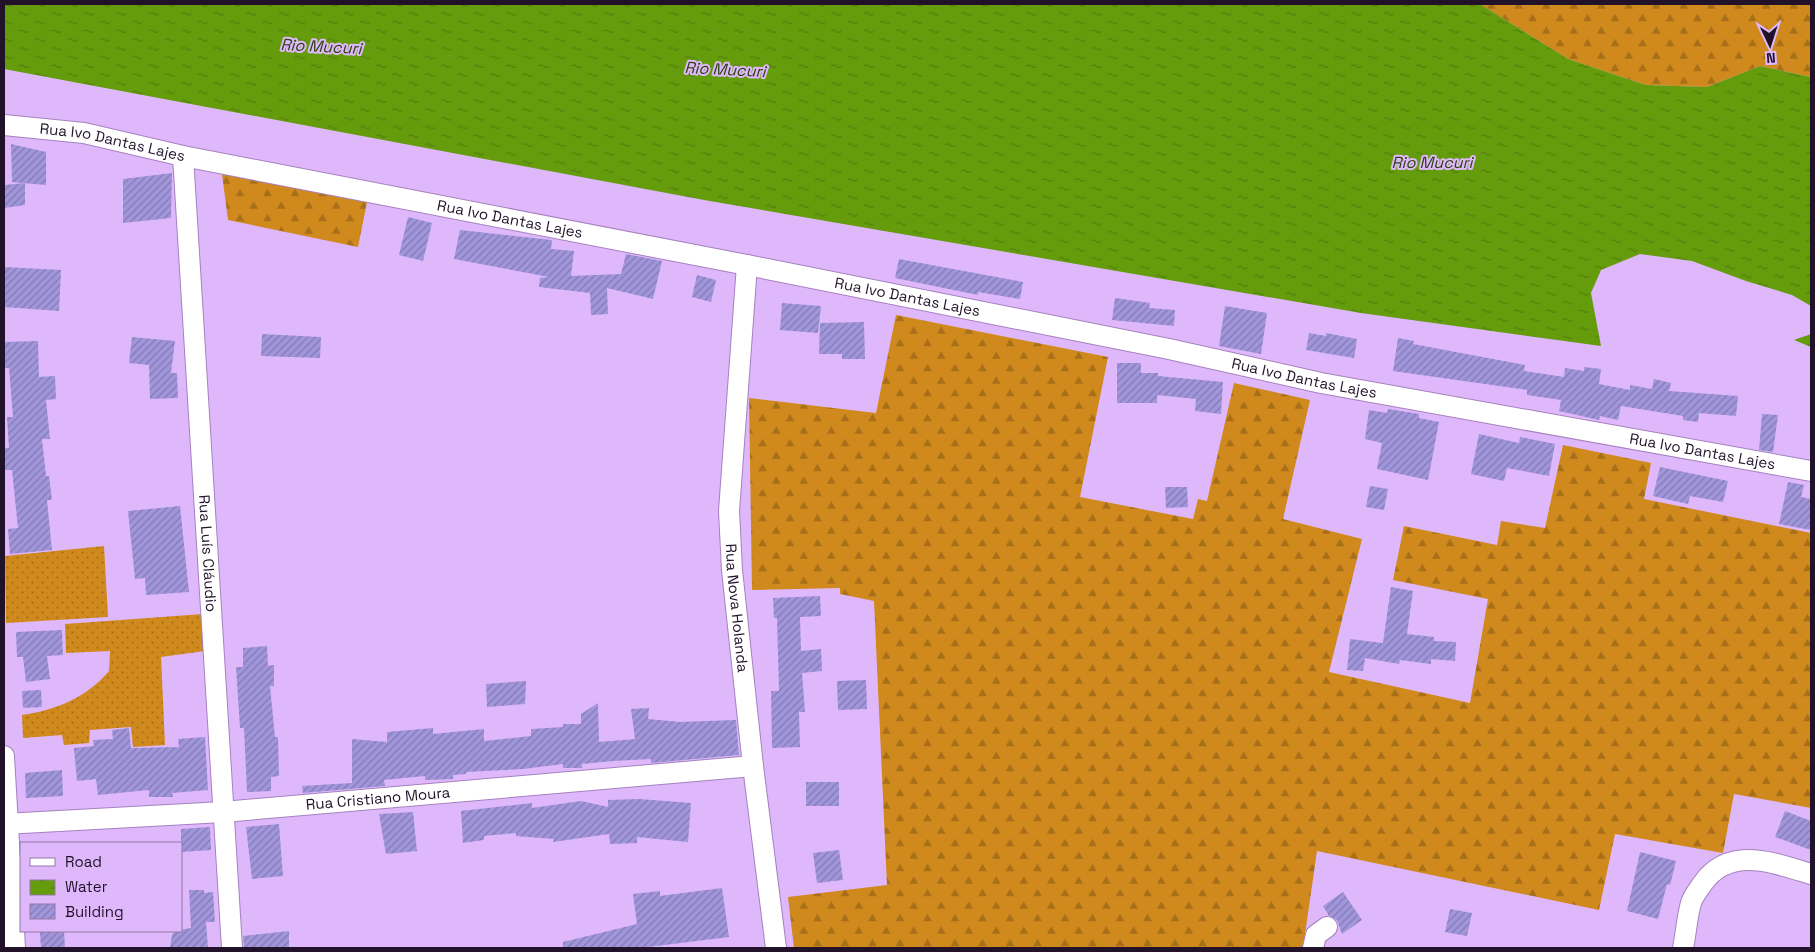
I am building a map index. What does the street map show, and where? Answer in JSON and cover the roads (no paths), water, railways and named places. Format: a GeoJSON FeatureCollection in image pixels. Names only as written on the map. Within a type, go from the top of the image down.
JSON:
{"type":"FeatureCollection","features":[{"type":"Feature","properties":{"kind":"street","name":"Rua Ivo Dantas Lajes"},"geometry":{"type":"LineString","coordinates":[[4,125],[84,133],[183,156],[1169,349],[1321,383],[1811,471]]}},
{"type":"Feature","properties":{"kind":"street","name":"Rua Luís Cláudio"},"geometry":{"type":"LineString","coordinates":[[183,156],[232,948]]}},
{"type":"Feature","properties":{"kind":"street","name":"Rua Nova Holanda"},"geometry":{"type":"LineString","coordinates":[[747,265],[729,510],[732,570],[753,766],[776,948]]}},
{"type":"Feature","properties":{"kind":"street"},"geometry":{"type":"LineString","coordinates":[[4,756],[6,824],[15,948]]}},
{"type":"Feature","properties":{"kind":"street","name":"Rua Cristiano Moura"},"geometry":{"type":"LineString","coordinates":[[6,824],[223,812],[753,766]]}},
{"type":"Feature","properties":{"kind":"street"},"geometry":{"type":"LineString","coordinates":[[1683,948],[1691,900],[1706,879],[1720,866],[1732,860],[1745,859],[1778,864],[1811,874]]}},
{"type":"Feature","properties":{"kind":"street"},"geometry":{"type":"LineString","coordinates":[[1313,948],[1316,935],[1327,927]]}},
{"type":"Feature","properties":{"kind":"water","name":"Rio Mucuri"},"geometry":{"type":"Polygon","coordinates":[[[4,4],[1480,4],[1568,59],[1646,85],[1707,87],[1760,66],[1811,77],[1811,306],[1792,295],[1746,281],[1692,261],[1640,254],[1601,270],[1591,293],[1601,346],[1361,313],[704,200],[4,69],[4,4]]]}},
{"type":"Feature","properties":{"kind":"water"},"geometry":{"type":"Polygon","coordinates":[[[1811,334],[1811,347],[1794,340],[1811,334]]]}}]}
